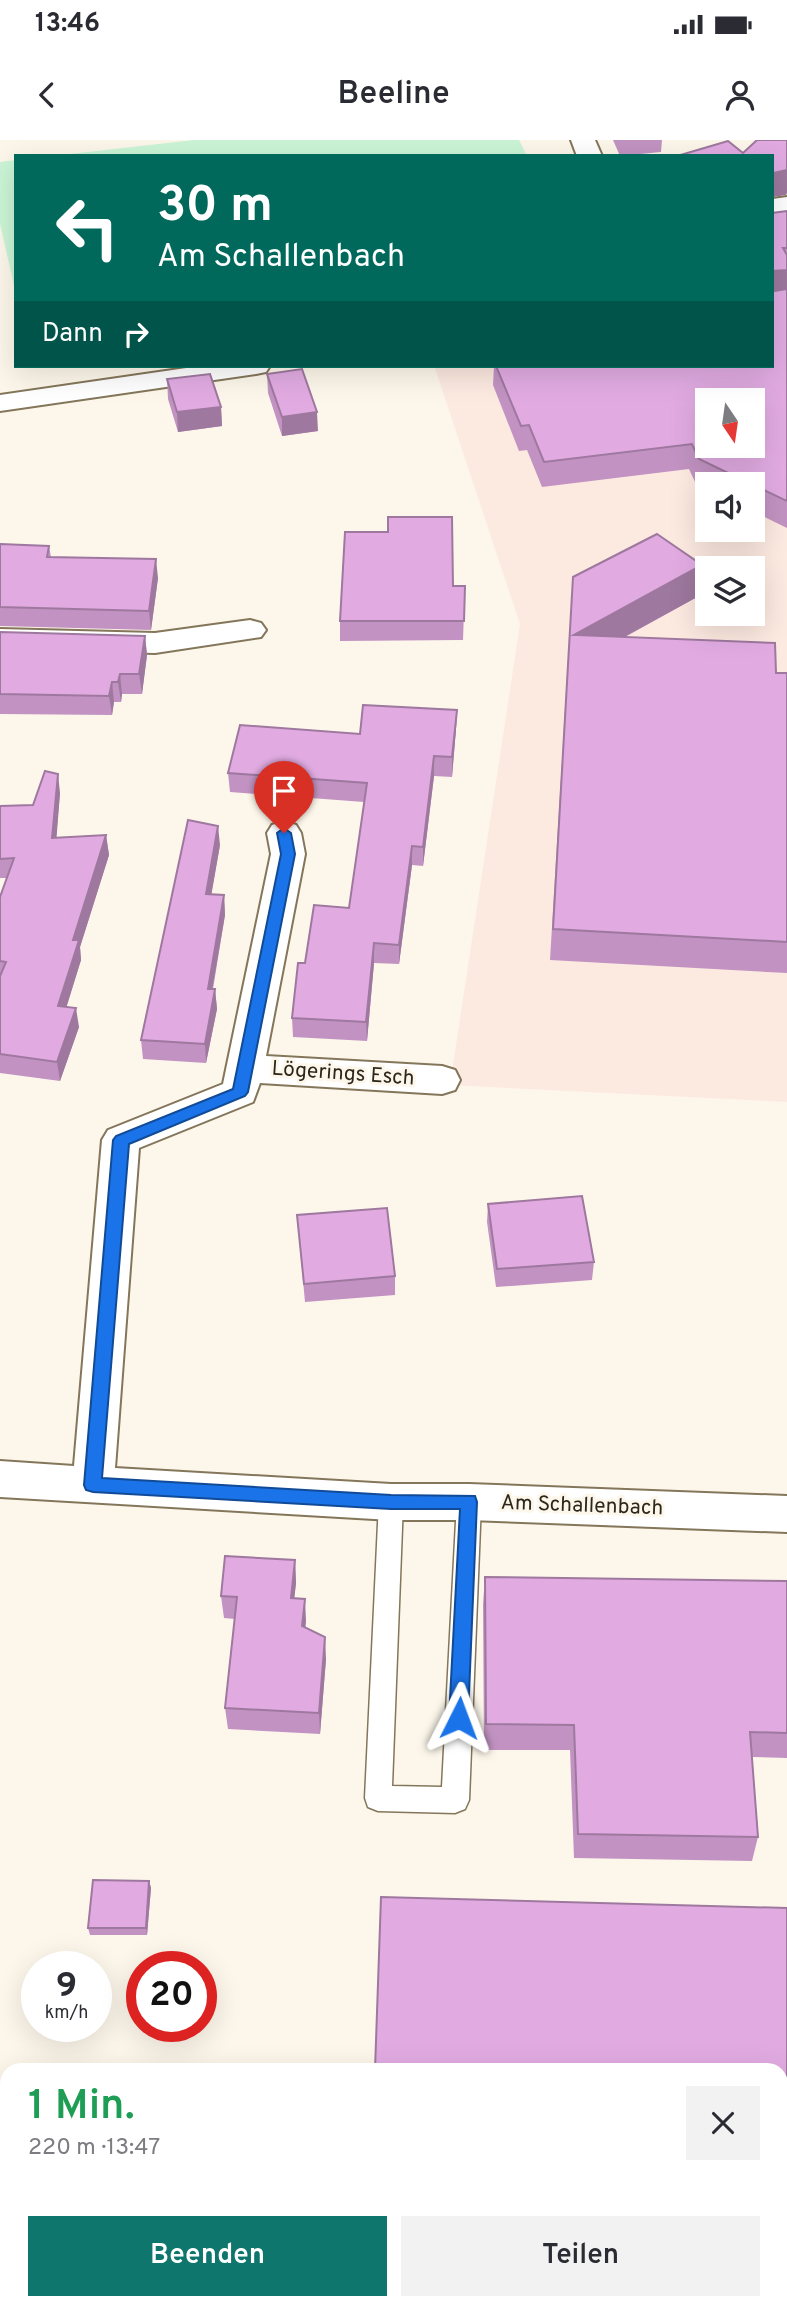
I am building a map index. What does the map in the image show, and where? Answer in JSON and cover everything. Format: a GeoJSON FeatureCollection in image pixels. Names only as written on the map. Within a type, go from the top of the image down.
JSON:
{"type":"FeatureCollection","features":[{"type":"Feature","properties":{"kind":"street"},"geometry":{"type":"LineString","coordinates":[[0,403],[242,368]]}},
{"type":"Feature","properties":{"kind":"street"},"geometry":{"type":"LineString","coordinates":[[0,639],[155,643],[250,630]]}},
{"type":"Feature","properties":{"kind":"street","name":"Lögerings Esch"},"geometry":{"type":"LineString","coordinates":[[93,1485],[121,1140],[240,1092],[288,854],[284,833]]}},
{"type":"Feature","properties":{"kind":"street","name":"Lögerings Esch"},"geometry":{"type":"LineString","coordinates":[[245,1068],[442,1080]]}},
{"type":"Feature","properties":{"kind":"street","name":"Am Schallenbach"},"geometry":{"type":"LineString","coordinates":[[0,1479],[391,1502],[469,1502],[787,1514]]}},
{"type":"Feature","properties":{"kind":"lane"},"geometry":{"type":"LineString","coordinates":[[391,1502],[378,1798],[455,1800],[469,1502]]}},
{"type":"Feature","properties":{"kind":"shaded area"},"geometry":{"type":"Polygon","coordinates":[[[787,323],[787,1102],[450,1085],[520,624],[435,368],[774,368],[774,360],[787,323]]]}},
{"type":"Feature","properties":{"kind":"green space"},"geometry":{"type":"Polygon","coordinates":[[[194,140],[519,140],[526,154],[70,154],[194,140]]]}},
{"type":"Feature","properties":{"kind":"green space"},"geometry":{"type":"Polygon","coordinates":[[[14,160],[14,285],[0,224],[0,162],[14,160]]]}},
{"type":"Feature","properties":{"kind":"building"},"geometry":{"type":"Polygon","coordinates":[[[757,140],[787,140],[787,170],[774,173],[774,154],[684,154],[728,141],[743,153],[757,140]]]}},
{"type":"Feature","properties":{"kind":"building"},"geometry":{"type":"Polygon","coordinates":[[[787,211],[787,248],[783,248],[787,255],[787,270],[774,271],[774,213],[787,211]]]}},
{"type":"Feature","properties":{"kind":"building"},"geometry":{"type":"Polygon","coordinates":[[[787,289],[787,501],[765,490],[765,472],[726,472],[699,458],[765,458],[765,388],[695,388],[695,450],[692,444],[544,462],[529,425],[521,426],[497,368],[774,368],[774,291],[787,289]]]}},
{"type":"Feature","properties":{"kind":"building"},"geometry":{"type":"Polygon","coordinates":[[[302,369],[317,412],[282,417],[267,374],[302,369]]]}},
{"type":"Feature","properties":{"kind":"building"},"geometry":{"type":"Polygon","coordinates":[[[210,374],[221,407],[177,412],[167,379],[210,374]]]}},
{"type":"Feature","properties":{"kind":"building"},"geometry":{"type":"Polygon","coordinates":[[[388,517],[452,517],[453,586],[465,586],[464,621],[340,621],[345,532],[388,532],[388,517]]]}},
{"type":"Feature","properties":{"kind":"building"},"geometry":{"type":"Polygon","coordinates":[[[657,534],[695,560],[695,569],[574,635],[775,643],[776,673],[787,673],[787,942],[553,929],[573,577],[657,534]]]}},
{"type":"Feature","properties":{"kind":"building"},"geometry":{"type":"Polygon","coordinates":[[[0,544],[49,546],[47,557],[156,559],[149,611],[0,607],[0,544]]]}},
{"type":"Feature","properties":{"kind":"building"},"geometry":{"type":"Polygon","coordinates":[[[0,632],[145,636],[139,674],[120,674],[118,682],[112,682],[109,696],[0,694],[0,632]]]}},
{"type":"Feature","properties":{"kind":"building"},"geometry":{"type":"Polygon","coordinates":[[[363,705],[457,710],[452,757],[434,756],[423,847],[412,846],[399,945],[374,943],[366,1022],[292,1018],[298,963],[305,963],[314,905],[349,908],[367,783],[228,773],[240,725],[360,734],[363,705]]]}},
{"type":"Feature","properties":{"kind":"building"},"geometry":{"type":"Polygon","coordinates":[[[45,771],[58,774],[52,838],[106,835],[73,940],[79,940],[58,1006],[76,1008],[57,1062],[0,1054],[0,976],[6,962],[0,961],[0,897],[14,858],[0,859],[0,806],[33,805],[45,771]]]}},
{"type":"Feature","properties":{"kind":"building"},"geometry":{"type":"Polygon","coordinates":[[[188,820],[218,826],[206,894],[224,895],[208,989],[215,989],[205,1044],[141,1040],[188,820]]]}},
{"type":"Feature","properties":{"kind":"building"},"geometry":{"type":"Polygon","coordinates":[[[582,1196],[594,1262],[497,1269],[488,1204],[582,1196]]]}},
{"type":"Feature","properties":{"kind":"building"},"geometry":{"type":"Polygon","coordinates":[[[387,1208],[395,1276],[304,1284],[297,1215],[387,1208]]]}},
{"type":"Feature","properties":{"kind":"building"},"geometry":{"type":"Polygon","coordinates":[[[225,1556],[295,1560],[291,1598],[305,1599],[302,1626],[325,1637],[319,1713],[225,1708],[237,1597],[221,1596],[225,1556]]]}},
{"type":"Feature","properties":{"kind":"building"},"geometry":{"type":"Polygon","coordinates":[[[485,1577],[787,1581],[787,1733],[750,1732],[758,1837],[578,1834],[574,1725],[486,1724],[485,1577]]]}},
{"type":"Feature","properties":{"kind":"building"},"geometry":{"type":"Polygon","coordinates":[[[93,1880],[149,1881],[146,1928],[88,1928],[93,1880]]]}},
{"type":"Feature","properties":{"kind":"building"},"geometry":{"type":"Polygon","coordinates":[[[381,1897],[787,1908],[787,2063],[375,2063],[381,1897]]]}},
{"type":"Feature","properties":{"kind":"route"},"geometry":{"type":"LineString","coordinates":[[284,833],[288,854],[240,1092],[121,1140],[93,1485],[391,1502],[469,1502],[459,1718]]}}]}
